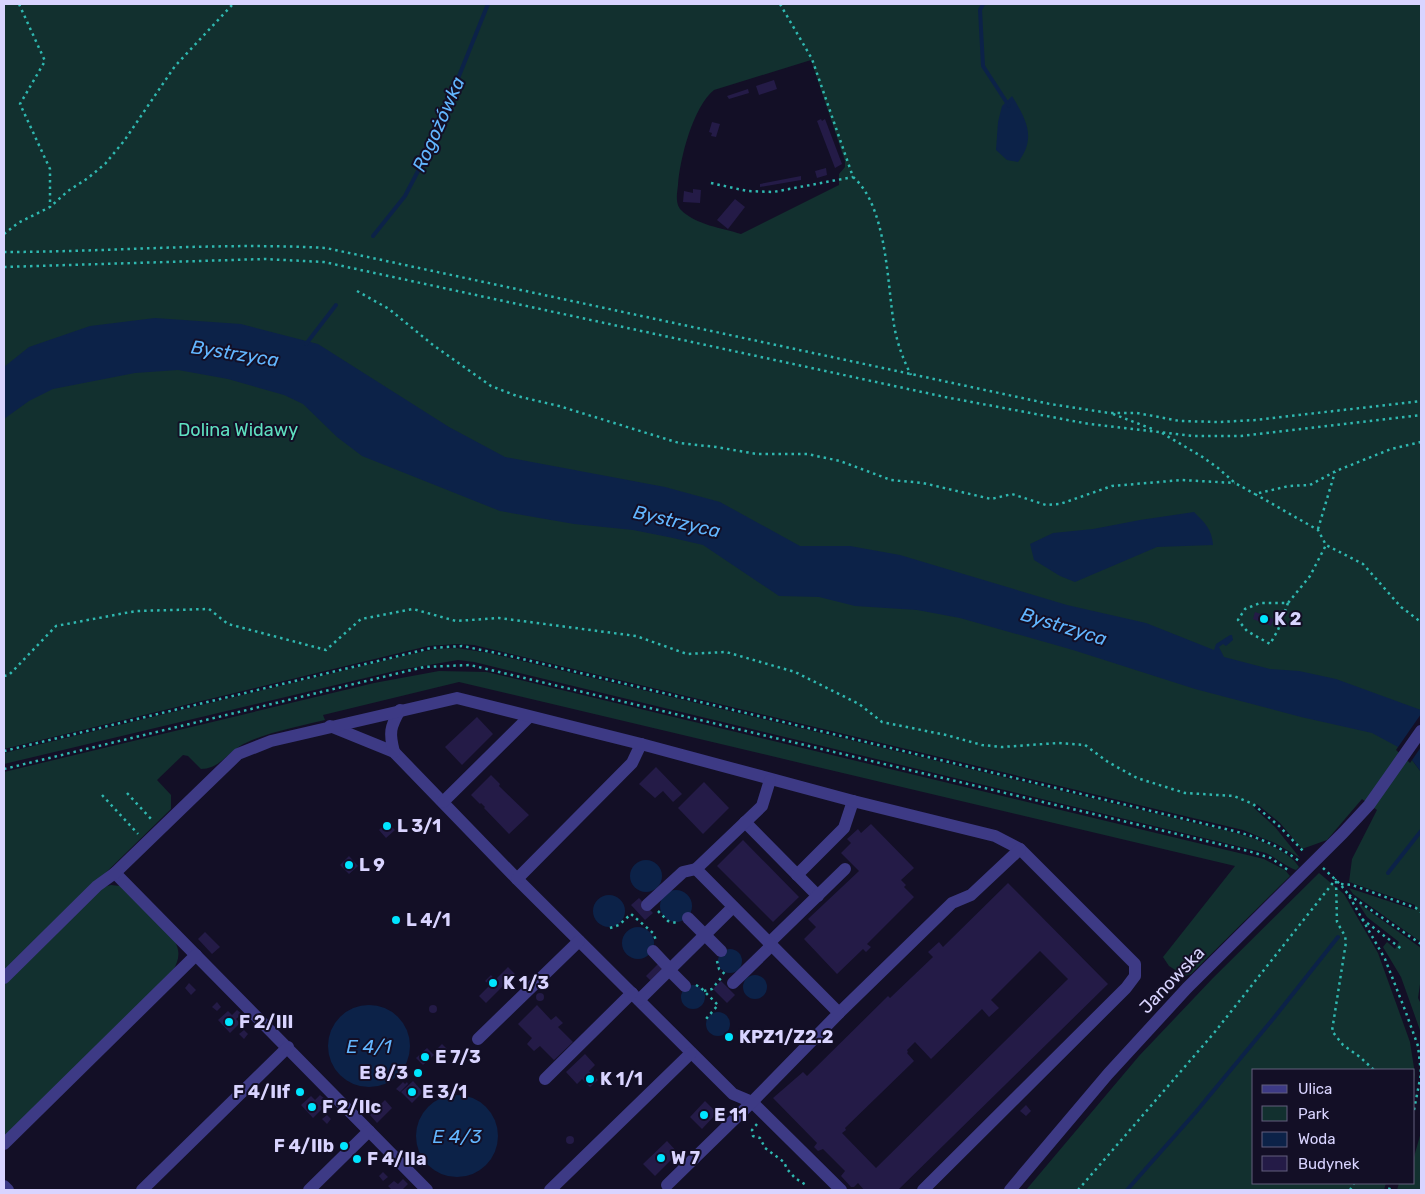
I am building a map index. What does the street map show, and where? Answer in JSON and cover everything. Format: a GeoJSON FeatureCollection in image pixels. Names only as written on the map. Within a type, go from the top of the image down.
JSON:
{"type":"FeatureCollection","features":[{"type":"Feature","properties":{"kind":"street"},"geometry":{"type":"LineString","coordinates":[[4,978],[97,886],[115,873],[238,754],[271,741],[457,698],[641,744],[770,780],[995,836],[1020,849],[1134,964],[1135,976],[1126,988],[923,1190]]}},
{"type":"Feature","properties":{"kind":"street"},"geometry":{"type":"LineString","coordinates":[[394,752],[390,737],[392,725],[400,710]]}},
{"type":"Feature","properties":{"kind":"street"},"geometry":{"type":"LineString","coordinates":[[443,802],[529,717]]}},
{"type":"Feature","properties":{"kind":"street"},"geometry":{"type":"LineString","coordinates":[[330,726],[394,752],[517,879],[691,1053],[733,1094],[752,1102],[841,1190]]}},
{"type":"Feature","properties":{"kind":"street","name":"Janowska"},"geometry":{"type":"LineString","coordinates":[[1010,1190],[1108,1074],[1187,988],[1311,866],[1369,805],[1421,730]]}},
{"type":"Feature","properties":{"kind":"street"},"geometry":{"type":"LineString","coordinates":[[517,879],[632,763],[641,744]]}},
{"type":"Feature","properties":{"kind":"street"},"geometry":{"type":"LineString","coordinates":[[648,905],[684,872],[696,869],[762,806],[770,780]]}},
{"type":"Feature","properties":{"kind":"street"},"geometry":{"type":"LineString","coordinates":[[797,875],[844,828],[853,801]]}},
{"type":"Feature","properties":{"kind":"street"},"geometry":{"type":"LineString","coordinates":[[745,822],[818,896]]}},
{"type":"Feature","properties":{"kind":"street"},"geometry":{"type":"LineString","coordinates":[[667,1185],[952,903],[971,894],[1020,849]]}},
{"type":"Feature","properties":{"kind":"street"},"geometry":{"type":"LineString","coordinates":[[696,869],[839,1013]]}},
{"type":"Feature","properties":{"kind":"street"},"geometry":{"type":"LineString","coordinates":[[733,983],[845,869]]}},
{"type":"Feature","properties":{"kind":"street"},"geometry":{"type":"LineString","coordinates":[[115,873],[427,1190]]}},
{"type":"Feature","properties":{"kind":"street"},"geometry":{"type":"LineString","coordinates":[[544,1079],[635,997],[670,970],[733,907]]}},
{"type":"Feature","properties":{"kind":"street"},"geometry":{"type":"LineString","coordinates":[[688,918],[721,951]]}},
{"type":"Feature","properties":{"kind":"street"},"geometry":{"type":"LineString","coordinates":[[478,1040],[579,941]]}},
{"type":"Feature","properties":{"kind":"street"},"geometry":{"type":"LineString","coordinates":[[653,951],[685,986]]}},
{"type":"Feature","properties":{"kind":"street"},"geometry":{"type":"LineString","coordinates":[[4,1144],[196,955]]}},
{"type":"Feature","properties":{"kind":"street"},"geometry":{"type":"LineString","coordinates":[[142,1190],[288,1047]]}},
{"type":"Feature","properties":{"kind":"street"},"geometry":{"type":"LineString","coordinates":[[550,1190],[691,1053]]}},
{"type":"Feature","properties":{"kind":"street"},"geometry":{"type":"LineString","coordinates":[[309,1190],[369,1130]]}},
{"type":"Feature","properties":{"kind":"street"},"geometry":{"type":"LineString","coordinates":[[4,1186],[8,1190]]}},
{"type":"Feature","properties":{"kind":"path"},"geometry":{"type":"LineString","coordinates":[[19,4],[46,60],[20,104],[50,170],[50,207]]}},
{"type":"Feature","properties":{"kind":"path"},"geometry":{"type":"LineString","coordinates":[[4,234],[18,223],[50,207],[68,191],[105,164],[124,141],[175,66],[233,4]]}},
{"type":"Feature","properties":{"kind":"path"},"geometry":{"type":"LineString","coordinates":[[780,4],[812,59],[853,177],[863,186],[876,213],[886,258],[894,326],[901,353],[912,375]]}},
{"type":"Feature","properties":{"kind":"path"},"geometry":{"type":"LineString","coordinates":[[711,183],[747,192],[773,192],[853,177]]}},
{"type":"Feature","properties":{"kind":"path"},"geometry":{"type":"LineString","coordinates":[[4,252],[143,250],[247,245],[326,248],[1050,404],[1109,413],[1137,413],[1180,421],[1219,422],[1256,420],[1421,401]]}},
{"type":"Feature","properties":{"kind":"path"},"geometry":{"type":"LineString","coordinates":[[4,267],[264,258],[324,262],[992,406],[1089,424],[1193,436],[1241,436],[1421,415]]}},
{"type":"Feature","properties":{"kind":"path"},"geometry":{"type":"LineString","coordinates":[[356,291],[389,309],[433,345],[491,386],[517,396],[575,411],[679,443],[757,454],[807,454],[840,461],[891,480],[923,483],[991,499],[1012,494],[1046,505],[1060,504],[1112,486],[1182,480],[1235,483]]}},
{"type":"Feature","properties":{"kind":"path"},"geometry":{"type":"LineString","coordinates":[[1109,413],[1160,432],[1218,468],[1235,483],[1318,530],[1326,545],[1363,564],[1402,607],[1421,622]]}},
{"type":"Feature","properties":{"kind":"path"},"geometry":{"type":"LineString","coordinates":[[1255,494],[1289,486],[1310,486],[1336,471],[1391,449],[1421,442]]}},
{"type":"Feature","properties":{"kind":"path"},"geometry":{"type":"LineString","coordinates":[[1318,530],[1336,471]]}},
{"type":"Feature","properties":{"kind":"path"},"geometry":{"type":"LineString","coordinates":[[1288,603],[1260,603],[1245,609],[1238,620],[1247,631],[1270,644],[1278,630],[1288,603],[1310,576],[1326,545]]}},
{"type":"Feature","properties":{"kind":"path"},"geometry":{"type":"LineString","coordinates":[[4,676],[9,675],[56,626],[136,611],[209,609],[228,624],[326,650],[361,619],[413,609],[456,621],[499,618],[636,636],[687,654],[726,652],[795,672],[859,704],[882,722],[946,735],[982,745],[1002,747],[1058,743],[1084,745],[1108,762],[1137,778],[1185,792],[1234,796],[1253,804],[1278,826],[1300,849],[1311,866]]}},
{"type":"Feature","properties":{"kind":"path"},"geometry":{"type":"LineString","coordinates":[[4,751],[411,652],[431,648],[462,646],[1251,835],[1282,849],[1298,860],[1336,879],[1348,894],[1385,959],[1418,1046],[1421,1073],[1415,1104]]}},
{"type":"Feature","properties":{"kind":"path"},"geometry":{"type":"LineString","coordinates":[[127,793],[161,829]]}},
{"type":"Feature","properties":{"kind":"path"},"geometry":{"type":"LineString","coordinates":[[102,795],[146,843]]}},
{"type":"Feature","properties":{"kind":"path"},"geometry":{"type":"LineString","coordinates":[[1336,879],[1337,922],[1345,936],[1346,942],[1332,1030],[1342,1045],[1360,1057],[1373,1069]]}},
{"type":"Feature","properties":{"kind":"path"},"geometry":{"type":"LineString","coordinates":[[1078,1190],[1214,1033],[1336,879]]}},
{"type":"Feature","properties":{"kind":"path"},"geometry":{"type":"LineString","coordinates":[[1340,884],[1370,892],[1416,908],[1421,912]]}},
{"type":"Feature","properties":{"kind":"path"},"geometry":{"type":"LineString","coordinates":[[1348,894],[1421,944]]}},
{"type":"Feature","properties":{"kind":"path"},"geometry":{"type":"LineString","coordinates":[[610,928],[619,925],[631,914],[653,933],[656,943],[653,951]]}},
{"type":"Feature","properties":{"kind":"path"},"geometry":{"type":"LineString","coordinates":[[1361,918],[1403,950]]}},
{"type":"Feature","properties":{"kind":"path"},"geometry":{"type":"LineString","coordinates":[[704,990],[712,989],[720,981],[723,972]]}},
{"type":"Feature","properties":{"kind":"path"},"geometry":{"type":"LineString","coordinates":[[685,986],[691,984],[698,985],[718,1005],[706,1019]]}},
{"type":"Feature","properties":{"kind":"path"},"geometry":{"type":"LineString","coordinates":[[1418,1046],[1421,1049]]}},
{"type":"Feature","properties":{"kind":"path"},"geometry":{"type":"LineString","coordinates":[[1418,1088],[1421,1095]]}},
{"type":"Feature","properties":{"kind":"path"},"geometry":{"type":"LineString","coordinates":[[766,1116],[753,1128],[753,1136],[760,1138],[765,1148],[784,1162],[795,1178],[806,1185]]}},
{"type":"Feature","properties":{"kind":"green space","name":"Dolina Widawy"},"geometry":{"type":"Polygon","coordinates":[[[4,4],[1421,4],[1421,747],[1412,760],[1421,772],[1421,942],[1353,894],[1349,888],[1415,910],[1415,905],[1349,882],[1352,859],[1377,810],[1362,799],[1327,840],[1302,849],[1280,823],[1257,804],[1254,808],[1275,827],[1300,858],[1277,844],[1243,830],[474,645],[428,646],[4,749],[4,4]],[[811,60],[714,90],[700,108],[689,134],[679,174],[677,202],[681,210],[694,219],[741,234],[839,185],[839,174],[845,167],[845,161],[811,60]]]}},
{"type":"Feature","properties":{"kind":"green space"},"geometry":{"type":"Polygon","coordinates":[[[457,648],[489,653],[1232,832],[1278,849],[1299,867],[1296,870],[1293,869],[1266,853],[474,662],[458,660],[399,670],[4,764],[4,753],[407,655],[435,649],[457,648]]]}},
{"type":"Feature","properties":{"kind":"green space"},"geometry":{"type":"Polygon","coordinates":[[[439,671],[487,672],[1264,859],[1285,870],[1290,876],[1191,974],[1185,976],[1169,966],[1163,957],[1235,866],[459,682],[323,715],[325,720],[281,731],[248,742],[212,767],[201,769],[188,756],[183,755],[157,780],[171,795],[171,809],[4,972],[4,772],[374,683],[439,671]]]}},
{"type":"Feature","properties":{"kind":"green space"},"geometry":{"type":"Polygon","coordinates":[[[1319,873],[1344,894],[1378,953],[1410,1042],[1414,1069],[1252,1069],[1252,1184],[1386,1184],[1384,1190],[1026,1190],[1139,1056],[1213,978],[1319,873]]]}},
{"type":"Feature","properties":{"kind":"green space"},"geometry":{"type":"Polygon","coordinates":[[[111,885],[120,886],[174,940],[178,952],[175,967],[4,1137],[4,983],[101,888],[111,885]]]}},
{"type":"Feature","properties":{"kind":"green space"},"geometry":{"type":"Polygon","coordinates":[[[1358,903],[1421,948],[1421,977],[1418,998],[1421,1004],[1421,1033],[1401,977],[1383,947],[1387,942],[1395,949],[1399,942],[1367,917],[1358,903]]]}},
{"type":"Feature","properties":{"kind":"green space"},"geometry":{"type":"Polygon","coordinates":[[[1421,1132],[1421,1190],[1397,1190],[1399,1184],[1415,1184],[1415,1153],[1421,1132]]]}},
{"type":"Feature","properties":{"kind":"water"},"geometry":{"type":"Polygon","coordinates":[[[1012,96],[1022,113],[1028,137],[1024,153],[1018,162],[1007,160],[996,150],[998,122],[1002,106],[1012,96]]]}},
{"type":"Feature","properties":{"kind":"water","name":"Bystrzyca"},"geometry":{"type":"Polygon","coordinates":[[[155,318],[241,324],[318,344],[449,427],[505,457],[665,487],[720,502],[800,546],[850,546],[900,555],[1067,605],[1146,623],[1214,650],[1216,644],[1232,635],[1233,640],[1226,646],[1223,644],[1219,647],[1224,657],[1270,669],[1299,671],[1336,679],[1421,710],[1421,772],[1412,760],[1398,747],[1372,733],[1301,717],[1195,689],[1073,650],[960,618],[917,610],[855,606],[819,597],[779,596],[703,545],[633,530],[574,524],[500,511],[362,456],[337,437],[303,404],[284,395],[228,379],[178,370],[135,373],[53,389],[29,401],[4,419],[4,367],[29,347],[90,326],[155,318]]]}},
{"type":"Feature","properties":{"kind":"water"},"geometry":{"type":"Polygon","coordinates":[[[1194,512],[1205,523],[1213,545],[1157,547],[1075,582],[1060,576],[1034,560],[1030,544],[1053,533],[1093,529],[1194,512]]]}},
{"type":"Feature","properties":{"kind":"water"},"geometry":{"type":"Polygon","coordinates":[[[646,860],[658,864],[662,876],[658,888],[646,892],[634,888],[630,876],[634,864],[646,860]]]}},
{"type":"Feature","properties":{"kind":"water"},"geometry":{"type":"Polygon","coordinates":[[[676,890],[682,891],[687,895],[691,900],[691,912],[687,917],[682,921],[676,922],[670,921],[665,917],[661,912],[660,906],[661,900],[665,895],[670,891],[676,890]]]}},
{"type":"Feature","properties":{"kind":"water"},"geometry":{"type":"Polygon","coordinates":[[[609,895],[621,899],[625,911],[621,923],[609,927],[597,923],[593,911],[597,899],[609,895]]]}},
{"type":"Feature","properties":{"kind":"water"},"geometry":{"type":"Polygon","coordinates":[[[638,927],[644,928],[649,932],[653,937],[653,949],[649,954],[644,958],[638,959],[632,958],[627,954],[623,949],[622,943],[623,937],[627,932],[632,928],[638,927]]]}},
{"type":"Feature","properties":{"kind":"water"},"geometry":{"type":"Polygon","coordinates":[[[730,949],[735,950],[741,956],[741,966],[735,972],[730,973],[725,972],[719,966],[718,961],[719,956],[725,950],[730,949]]]}},
{"type":"Feature","properties":{"kind":"water"},"geometry":{"type":"Polygon","coordinates":[[[755,975],[764,978],[767,987],[764,996],[755,999],[746,996],[743,987],[746,978],[755,975]]]}},
{"type":"Feature","properties":{"kind":"water"},"geometry":{"type":"Polygon","coordinates":[[[693,985],[698,986],[704,992],[704,1002],[698,1008],[693,1009],[688,1008],[682,1002],[681,997],[682,992],[688,986],[693,985]]]}},
{"type":"Feature","properties":{"kind":"water","name":"E 4/1"},"geometry":{"type":"Polygon","coordinates":[[[369,1005],[385,1008],[398,1017],[407,1030],[410,1046],[407,1062],[398,1075],[385,1084],[369,1087],[353,1084],[340,1075],[331,1062],[328,1046],[331,1030],[340,1017],[353,1008],[369,1005]]]}},
{"type":"Feature","properties":{"kind":"water"},"geometry":{"type":"Polygon","coordinates":[[[713,1012],[723,1012],[730,1019],[730,1029],[723,1036],[713,1036],[706,1029],[706,1019],[713,1012]]]}},
{"type":"Feature","properties":{"kind":"water","name":"E 4/3"},"geometry":{"type":"Polygon","coordinates":[[[457,1095],[473,1098],[486,1107],[495,1120],[498,1136],[495,1152],[486,1165],[473,1174],[457,1177],[441,1174],[428,1165],[419,1152],[416,1136],[419,1120],[428,1107],[441,1098],[457,1095]]]}},
{"type":"Feature","properties":{"kind":"pier"},"geometry":{"type":"Polygon","coordinates":[[[1421,714],[1421,747],[1410,763],[1396,750],[1421,714]]]}},
{"type":"Feature","properties":{"kind":"building"},"geometry":{"type":"Polygon","coordinates":[[[774,80],[777,89],[759,95],[756,86],[774,80]]]}},
{"type":"Feature","properties":{"kind":"building"},"geometry":{"type":"Polygon","coordinates":[[[748,89],[749,93],[729,99],[727,96],[748,89]]]}},
{"type":"Feature","properties":{"kind":"building"},"geometry":{"type":"Polygon","coordinates":[[[821,119],[822,121],[825,119],[842,164],[835,168],[817,121],[821,119]]]}},
{"type":"Feature","properties":{"kind":"building"},"geometry":{"type":"Polygon","coordinates":[[[712,122],[720,124],[716,137],[711,136],[712,133],[709,132],[712,122]]]}},
{"type":"Feature","properties":{"kind":"building"},"geometry":{"type":"Polygon","coordinates":[[[826,168],[827,175],[817,178],[815,171],[826,168]]]}},
{"type":"Feature","properties":{"kind":"building"},"geometry":{"type":"Polygon","coordinates":[[[801,176],[801,180],[760,187],[760,184],[801,176]]]}},
{"type":"Feature","properties":{"kind":"building"},"geometry":{"type":"Polygon","coordinates":[[[693,189],[701,190],[700,203],[683,202],[684,191],[693,193],[693,189]]]}},
{"type":"Feature","properties":{"kind":"building"},"geometry":{"type":"Polygon","coordinates":[[[735,199],[745,207],[728,229],[717,220],[735,199]]]}},
{"type":"Feature","properties":{"kind":"building","name":"K 2"},"geometry":{"type":"Polygon","coordinates":[[[1255,612],[1274,619],[1271,626],[1253,619],[1255,612]]]}},
{"type":"Feature","properties":{"kind":"building"},"geometry":{"type":"Polygon","coordinates":[[[477,717],[493,734],[462,765],[445,747],[477,717]]]}},
{"type":"Feature","properties":{"kind":"building"},"geometry":{"type":"Polygon","coordinates":[[[656,767],[682,794],[673,802],[663,791],[655,798],[639,784],[656,767]]]}},
{"type":"Feature","properties":{"kind":"building"},"geometry":{"type":"Polygon","coordinates":[[[491,775],[500,784],[499,786],[529,815],[509,834],[485,807],[471,795],[491,775]]]}},
{"type":"Feature","properties":{"kind":"building"},"geometry":{"type":"Polygon","coordinates":[[[704,782],[729,808],[703,834],[678,808],[704,782]]]}},
{"type":"Feature","properties":{"kind":"building","name":"L 3/1"},"geometry":{"type":"Polygon","coordinates":[[[387,822],[395,830],[386,838],[379,830],[387,822]]]}},
{"type":"Feature","properties":{"kind":"building"},"geometry":{"type":"Polygon","coordinates":[[[871,824],[914,868],[901,880],[906,885],[904,887],[914,897],[867,944],[871,947],[866,952],[863,949],[837,974],[804,939],[816,927],[808,919],[859,871],[841,853],[851,843],[847,839],[858,829],[861,833],[871,824]]]}},
{"type":"Feature","properties":{"kind":"building"},"geometry":{"type":"Polygon","coordinates":[[[743,840],[799,897],[773,922],[717,866],[743,840]]]}},
{"type":"Feature","properties":{"kind":"building","name":"L 9"},"geometry":{"type":"Polygon","coordinates":[[[349,856],[358,866],[349,874],[340,865],[349,856]]]}},
{"type":"Feature","properties":{"kind":"building"},"geometry":{"type":"Polygon","coordinates":[[[1008,883],[1108,984],[898,1190],[864,1190],[858,1183],[851,1187],[841,1176],[845,1171],[823,1149],[818,1151],[814,1147],[817,1143],[773,1098],[803,1072],[807,1076],[888,996],[890,998],[933,957],[928,952],[939,942],[943,947],[1008,883]],[[1040,951],[991,1000],[999,1008],[989,1017],[982,1009],[931,1059],[915,1042],[907,1050],[907,1053],[914,1061],[842,1133],[876,1168],[1068,979],[1040,951]]]}},
{"type":"Feature","properties":{"kind":"building"},"geometry":{"type":"Polygon","coordinates":[[[639,898],[653,913],[645,920],[631,905],[639,898]]]}},
{"type":"Feature","properties":{"kind":"building"},"geometry":{"type":"Polygon","coordinates":[[[205,932],[220,947],[212,954],[198,939],[205,932]]]}},
{"type":"Feature","properties":{"kind":"building"},"geometry":{"type":"Polygon","coordinates":[[[661,961],[668,968],[653,983],[646,976],[661,961]]]}},
{"type":"Feature","properties":{"kind":"building"},"geometry":{"type":"Polygon","coordinates":[[[508,967],[515,974],[486,1003],[479,996],[490,985],[485,981],[491,975],[495,980],[508,967]]]}},
{"type":"Feature","properties":{"kind":"building"},"geometry":{"type":"Polygon","coordinates":[[[721,981],[735,995],[727,1003],[713,989],[721,981]]]}},
{"type":"Feature","properties":{"kind":"building"},"geometry":{"type":"Polygon","coordinates":[[[189,983],[196,990],[191,995],[185,988],[189,983]]]}},
{"type":"Feature","properties":{"kind":"building"},"geometry":{"type":"Polygon","coordinates":[[[540,993],[544,997],[540,1001],[536,997],[540,993]]]}},
{"type":"Feature","properties":{"kind":"building"},"geometry":{"type":"Polygon","coordinates":[[[217,1002],[221,1007],[217,1011],[212,1007],[217,1002]]]}},
{"type":"Feature","properties":{"kind":"building"},"geometry":{"type":"Polygon","coordinates":[[[433,1005],[437,1009],[433,1013],[429,1009],[433,1005]]]}},
{"type":"Feature","properties":{"kind":"building"},"geometry":{"type":"Polygon","coordinates":[[[537,1005],[551,1020],[556,1016],[563,1023],[558,1027],[573,1042],[554,1060],[540,1046],[534,1051],[527,1044],[532,1038],[518,1024],[537,1005]]]}},
{"type":"Feature","properties":{"kind":"building","name":"F 2/III"},"geometry":{"type":"Polygon","coordinates":[[[237,1010],[242,1014],[236,1019],[240,1023],[230,1033],[218,1020],[228,1011],[232,1015],[237,1010]]]}},
{"type":"Feature","properties":{"kind":"building"},"geometry":{"type":"Polygon","coordinates":[[[244,1030],[248,1034],[244,1039],[239,1034],[244,1030]]]}},
{"type":"Feature","properties":{"kind":"building"},"geometry":{"type":"Polygon","coordinates":[[[442,1044],[447,1049],[440,1056],[435,1051],[442,1044]]]}},
{"type":"Feature","properties":{"kind":"building","name":"E 7/3"},"geometry":{"type":"Polygon","coordinates":[[[427,1048],[434,1055],[423,1065],[416,1058],[427,1048]]]}},
{"type":"Feature","properties":{"kind":"building"},"geometry":{"type":"Polygon","coordinates":[[[585,1054],[595,1065],[589,1071],[598,1080],[590,1087],[582,1079],[577,1084],[566,1072],[585,1054]]]}},
{"type":"Feature","properties":{"kind":"building","name":"E 3/1"},"geometry":{"type":"Polygon","coordinates":[[[413,1081],[423,1092],[412,1103],[401,1092],[413,1081]]]}},
{"type":"Feature","properties":{"kind":"building"},"geometry":{"type":"Polygon","coordinates":[[[403,1082],[408,1084],[400,1092],[396,1089],[403,1082]]]}},
{"type":"Feature","properties":{"kind":"building","name":"F 4/IIf"},"geometry":{"type":"Polygon","coordinates":[[[300,1087],[305,1092],[300,1096],[295,1091],[300,1087]]]}},
{"type":"Feature","properties":{"kind":"building","name":"F 2/IIc"},"geometry":{"type":"Polygon","coordinates":[[[320,1095],[325,1099],[320,1105],[323,1108],[313,1118],[301,1105],[311,1096],[315,1100],[320,1095]]]}},
{"type":"Feature","properties":{"kind":"building"},"geometry":{"type":"Polygon","coordinates":[[[385,1100],[392,1108],[377,1123],[370,1115],[385,1100]]]}},
{"type":"Feature","properties":{"kind":"building","name":"E 11"},"geometry":{"type":"Polygon","coordinates":[[[705,1101],[717,1113],[702,1129],[690,1117],[705,1101]]]}},
{"type":"Feature","properties":{"kind":"building"},"geometry":{"type":"Polygon","coordinates":[[[1026,1105],[1031,1111],[1026,1116],[1020,1111],[1026,1105]]]}},
{"type":"Feature","properties":{"kind":"building"},"geometry":{"type":"Polygon","coordinates":[[[327,1115],[331,1119],[327,1124],[322,1119],[327,1115]]]}},
{"type":"Feature","properties":{"kind":"building"},"geometry":{"type":"Polygon","coordinates":[[[570,1136],[574,1140],[570,1144],[566,1140],[570,1136]]]}},
{"type":"Feature","properties":{"kind":"building","name":"W 7"},"geometry":{"type":"Polygon","coordinates":[[[667,1141],[678,1153],[655,1176],[643,1164],[667,1141]]]}},
{"type":"Feature","properties":{"kind":"building","name":"F 4/IIa"},"geometry":{"type":"Polygon","coordinates":[[[356,1153],[362,1160],[358,1164],[351,1158],[356,1153]]]}},
{"type":"Feature","properties":{"kind":"building"},"geometry":{"type":"Polygon","coordinates":[[[383,1172],[388,1177],[383,1181],[379,1176],[383,1172]]]}},
{"type":"Feature","properties":{"kind":"building"},"geometry":{"type":"Polygon","coordinates":[[[403,1179],[408,1184],[402,1190],[392,1190],[388,1186],[394,1181],[398,1184],[403,1179]]]}},
{"type":"Feature","properties":{"kind":"waterway","name":"Rogożówka"},"geometry":{"type":"LineString","coordinates":[[373,236],[405,196],[430,148],[488,4]]}},
{"type":"Feature","properties":{"kind":"waterway"},"geometry":{"type":"LineString","coordinates":[[983,4],[980,10],[983,66],[1009,106]]}},
{"type":"Feature","properties":{"kind":"waterway","name":"Rogożówka"},"geometry":{"type":"LineString","coordinates":[[306,344],[336,305]]}},
{"type":"Feature","properties":{"kind":"waterway"},"geometry":{"type":"LineString","coordinates":[[1388,873],[1421,831]]}},
{"type":"Feature","properties":{"kind":"waterway"},"geometry":{"type":"LineString","coordinates":[[1127,1190],[1195,1113],[1338,937]]}},
{"type":"Feature","properties":{"kind":"place","name":"K 2"},"geometry":{"type":"Point","coordinates":[1264,619]}},
{"type":"Feature","properties":{"kind":"place","name":"L 3/1"},"geometry":{"type":"Point","coordinates":[387,826]}},
{"type":"Feature","properties":{"kind":"place","name":"L 9"},"geometry":{"type":"Point","coordinates":[349,865]}},
{"type":"Feature","properties":{"kind":"place","name":"L 4/1"},"geometry":{"type":"Point","coordinates":[396,920]}},
{"type":"Feature","properties":{"kind":"place","name":"K 1/3"},"geometry":{"type":"Point","coordinates":[493,983]}},
{"type":"Feature","properties":{"kind":"place","name":"F 2/III"},"geometry":{"type":"Point","coordinates":[229,1022]}},
{"type":"Feature","properties":{"kind":"place","name":"KPZ1/Z2.2"},"geometry":{"type":"Point","coordinates":[729,1037]}},
{"type":"Feature","properties":{"kind":"place","name":"E 7/3"},"geometry":{"type":"Point","coordinates":[425,1057]}},
{"type":"Feature","properties":{"kind":"place","name":"E 8/3"},"geometry":{"type":"Point","coordinates":[418,1073]}},
{"type":"Feature","properties":{"kind":"place","name":"K 1/1"},"geometry":{"type":"Point","coordinates":[590,1079]}},
{"type":"Feature","properties":{"kind":"place","name":"F 4/IIf"},"geometry":{"type":"Point","coordinates":[300,1092]}},
{"type":"Feature","properties":{"kind":"place","name":"E 3/1"},"geometry":{"type":"Point","coordinates":[412,1092]}},
{"type":"Feature","properties":{"kind":"place","name":"F 2/IIc"},"geometry":{"type":"Point","coordinates":[312,1107]}},
{"type":"Feature","properties":{"kind":"place","name":"E 11"},"geometry":{"type":"Point","coordinates":[704,1115]}},
{"type":"Feature","properties":{"kind":"place","name":"F 4/IIb"},"geometry":{"type":"Point","coordinates":[344,1146]}},
{"type":"Feature","properties":{"kind":"place","name":"W 7"},"geometry":{"type":"Point","coordinates":[661,1158]}},
{"type":"Feature","properties":{"kind":"place","name":"F 4/IIa"},"geometry":{"type":"Point","coordinates":[357,1159]}}]}
